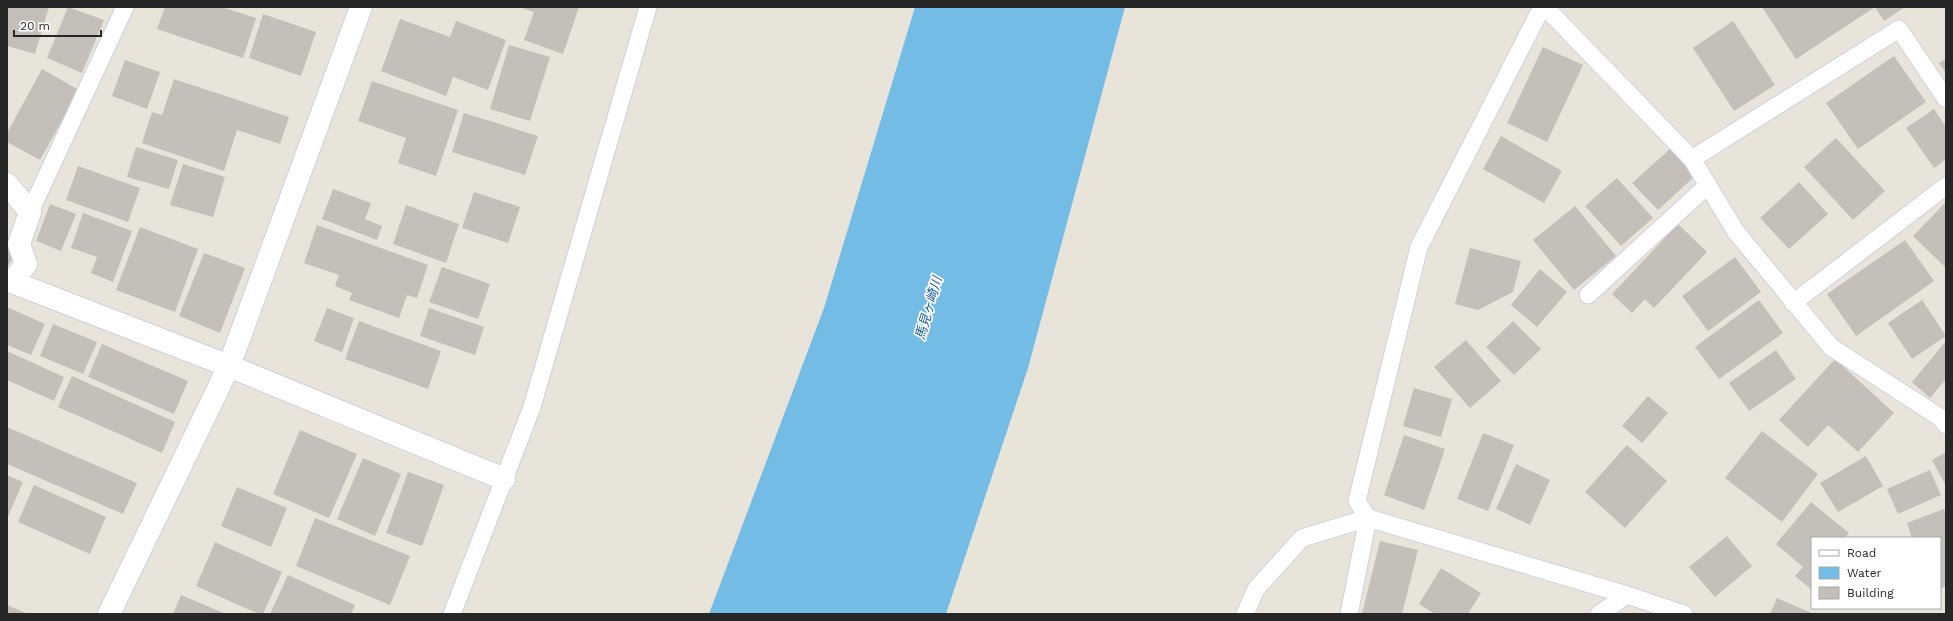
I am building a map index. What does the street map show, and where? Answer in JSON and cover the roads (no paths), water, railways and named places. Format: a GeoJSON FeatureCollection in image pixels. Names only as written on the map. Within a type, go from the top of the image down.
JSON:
{"type":"FeatureCollection","features":[{"type":"Feature","properties":{"kind":"street"},"geometry":{"type":"LineString","coordinates":[[109,614],[229,366],[361,7]]}},
{"type":"Feature","properties":{"kind":"street"},"geometry":{"type":"LineString","coordinates":[[7,184],[30,212],[19,244],[26,264],[9,286],[229,366],[504,479]]}},
{"type":"Feature","properties":{"kind":"lane"},"geometry":{"type":"LineString","coordinates":[[30,212],[125,7]]}},
{"type":"Feature","properties":{"kind":"lane"},"geometry":{"type":"LineString","coordinates":[[452,614],[532,407],[648,7]]}},
{"type":"Feature","properties":{"kind":"lane"},"geometry":{"type":"LineString","coordinates":[[1349,614],[1368,518],[1357,501],[1419,246],[1542,7]]}},
{"type":"Feature","properties":{"kind":"lane"},"geometry":{"type":"LineString","coordinates":[[1545,7],[1692,159],[1736,232],[1793,303],[1831,347],[1941,418],[1946,425]]}},
{"type":"Feature","properties":{"kind":"lane"},"geometry":{"type":"LineString","coordinates":[[1692,159],[1899,29],[1946,99]]}},
{"type":"Feature","properties":{"kind":"lane"},"geometry":{"type":"LineString","coordinates":[[1588,295],[1708,185]]}},
{"type":"Feature","properties":{"kind":"lane"},"geometry":{"type":"LineString","coordinates":[[1793,303],[1946,186]]}},
{"type":"Feature","properties":{"kind":"lane"},"geometry":{"type":"LineString","coordinates":[[1245,614],[1256,589],[1302,538],[1368,518],[1627,595],[1684,614]]}},
{"type":"Feature","properties":{"kind":"lane"},"geometry":{"type":"LineString","coordinates":[[1599,614],[1627,595]]}},
{"type":"Feature","properties":{"kind":"water","name":"馬見ヶ崎川"},"geometry":{"type":"Polygon","coordinates":[[[915,7],[1125,7],[1028,368],[946,614],[709,614],[824,308],[915,7]]]}}]}
